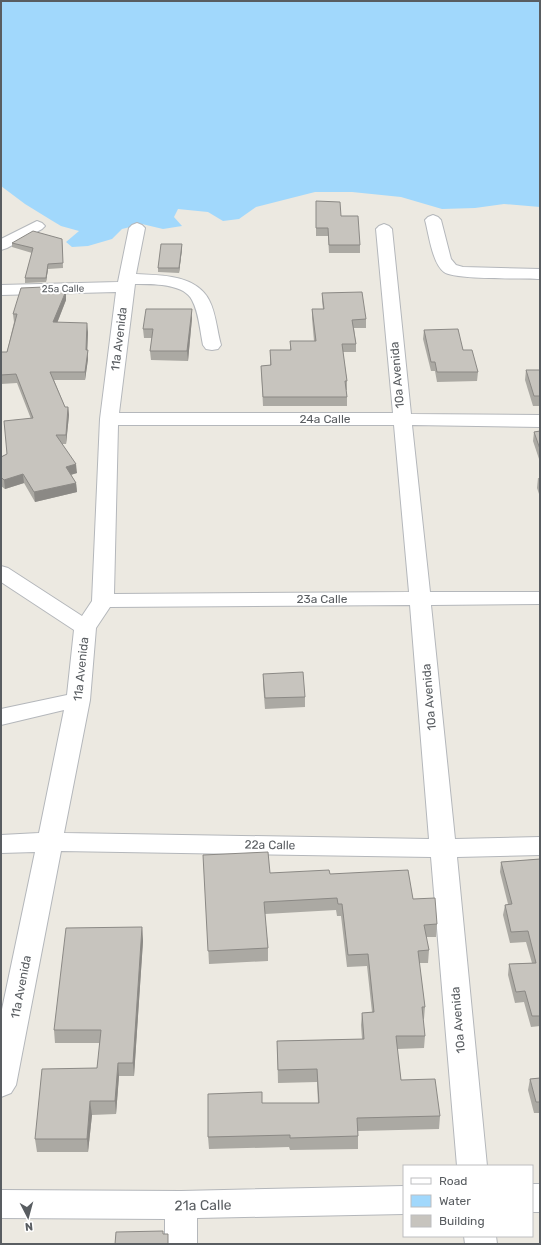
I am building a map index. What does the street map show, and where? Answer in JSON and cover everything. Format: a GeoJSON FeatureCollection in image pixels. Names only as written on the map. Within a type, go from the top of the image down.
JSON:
{"type":"FeatureCollection","features":[{"type":"Feature","properties":{"kind":"street"},"geometry":{"type":"LineString","coordinates":[[433,220],[442,260],[450,269],[463,272],[540,274]]}},
{"type":"Feature","properties":{"kind":"street"},"geometry":{"type":"LineString","coordinates":[[1,245],[37,226]]}},
{"type":"Feature","properties":{"kind":"street","name":"11a Avenida"},"geometry":{"type":"LineString","coordinates":[[1,1085],[78,700],[85,628],[103,601],[109,420],[127,283],[137,228]]}},
{"type":"Feature","properties":{"kind":"street","name":"10a Avenida"},"geometry":{"type":"LineString","coordinates":[[384,229],[420,599],[472,1165]]}},
{"type":"Feature","properties":{"kind":"street","name":"25a Calle"},"geometry":{"type":"LineString","coordinates":[[1,290],[162,280],[173,282],[196,292],[201,299],[212,345]]}},
{"type":"Feature","properties":{"kind":"street","name":"24a Calle"},"geometry":{"type":"LineString","coordinates":[[109,420],[540,421]]}},
{"type":"Feature","properties":{"kind":"street"},"geometry":{"type":"LineString","coordinates":[[1,572],[85,628]]}},
{"type":"Feature","properties":{"kind":"street","name":"23a Calle"},"geometry":{"type":"LineString","coordinates":[[103,601],[540,598]]}},
{"type":"Feature","properties":{"kind":"street"},"geometry":{"type":"LineString","coordinates":[[1,717],[78,700]]}},
{"type":"Feature","properties":{"kind":"street","name":"22a Calle"},"geometry":{"type":"LineString","coordinates":[[1,844],[49,842],[442,848],[540,846]]}},
{"type":"Feature","properties":{"kind":"street","name":"21a Calle"},"geometry":{"type":"LineString","coordinates":[[1,1204],[181,1205],[403,1200]]}},
{"type":"Feature","properties":{"kind":"street"},"geometry":{"type":"LineString","coordinates":[[181,1205],[181,1244]]}},
{"type":"Feature","properties":{"kind":"water"},"geometry":{"type":"Polygon","coordinates":[[[1,1],[540,1],[540,207],[504,204],[475,208],[442,209],[401,197],[352,192],[315,192],[256,207],[239,219],[223,221],[208,212],[178,209],[174,217],[182,226],[163,229],[142,224],[122,229],[112,239],[88,246],[72,247],[66,242],[79,231],[61,226],[25,204],[1,186],[1,1]]]}},
{"type":"Feature","properties":{"kind":"building"},"geometry":{"type":"Polygon","coordinates":[[[316,201],[340,202],[341,216],[358,216],[360,245],[329,245],[328,228],[316,228],[316,201]]]}},
{"type":"Feature","properties":{"kind":"building"},"geometry":{"type":"Polygon","coordinates":[[[33,231],[62,239],[63,263],[48,264],[46,278],[25,278],[33,248],[12,243],[33,231]]]}},
{"type":"Feature","properties":{"kind":"building"},"geometry":{"type":"Polygon","coordinates":[[[161,244],[182,244],[179,268],[158,268],[161,244]]]}},
{"type":"Feature","properties":{"kind":"building"},"geometry":{"type":"Polygon","coordinates":[[[44,287],[43,290],[66,291],[53,322],[87,323],[86,350],[88,350],[85,372],[50,372],[65,407],[68,407],[66,435],[56,435],[76,464],[66,467],[76,483],[34,492],[23,474],[4,480],[1,477],[1,457],[7,454],[4,421],[33,418],[16,374],[1,375],[1,352],[7,352],[17,314],[13,314],[21,288],[44,287]]]}},
{"type":"Feature","properties":{"kind":"building"},"geometry":{"type":"Polygon","coordinates":[[[362,292],[366,319],[352,320],[356,344],[342,344],[347,381],[345,381],[347,397],[263,397],[261,366],[271,365],[270,350],[291,350],[290,341],[316,341],[312,309],[324,309],[322,293],[362,292]]]}},
{"type":"Feature","properties":{"kind":"building"},"geometry":{"type":"Polygon","coordinates":[[[146,309],[192,309],[187,351],[150,351],[153,329],[143,329],[146,309]]]}},
{"type":"Feature","properties":{"kind":"building"},"geometry":{"type":"Polygon","coordinates":[[[458,329],[463,350],[472,350],[478,372],[437,372],[435,362],[431,362],[424,330],[458,329]]]}},
{"type":"Feature","properties":{"kind":"building"},"geometry":{"type":"Polygon","coordinates":[[[526,370],[540,370],[540,396],[534,396],[526,370]]]}},
{"type":"Feature","properties":{"kind":"building"},"geometry":{"type":"Polygon","coordinates":[[[540,431],[540,449],[534,432],[540,431]]]}},
{"type":"Feature","properties":{"kind":"building"},"geometry":{"type":"Polygon","coordinates":[[[303,672],[305,697],[265,698],[263,674],[303,672]]]}},
{"type":"Feature","properties":{"kind":"building"},"geometry":{"type":"Polygon","coordinates":[[[268,852],[270,873],[329,870],[330,874],[408,870],[413,899],[435,898],[437,924],[424,925],[429,950],[418,951],[425,1007],[422,1007],[425,1036],[396,1036],[401,1080],[435,1079],[440,1116],[357,1118],[358,1136],[290,1138],[290,1135],[208,1137],[208,1094],[262,1092],[262,1103],[319,1103],[317,1069],[278,1070],[277,1041],[364,1039],[362,1013],[374,1012],[368,954],[348,955],[342,904],[338,904],[337,898],[264,902],[268,948],[208,951],[203,855],[268,852]]]}},
{"type":"Feature","properties":{"kind":"building"},"geometry":{"type":"Polygon","coordinates":[[[540,859],[540,1016],[532,1016],[525,991],[516,992],[509,964],[536,963],[528,931],[511,932],[505,905],[512,904],[501,862],[540,859]]]}},
{"type":"Feature","properties":{"kind":"building"},"geometry":{"type":"Polygon","coordinates":[[[142,927],[133,1063],[118,1063],[115,1101],[90,1101],[87,1139],[35,1139],[42,1069],[97,1068],[101,1030],[54,1030],[66,928],[142,927]]]}},
{"type":"Feature","properties":{"kind":"building"},"geometry":{"type":"Polygon","coordinates":[[[540,1078],[540,1102],[536,1102],[530,1079],[540,1078]]]}},
{"type":"Feature","properties":{"kind":"building"},"geometry":{"type":"Polygon","coordinates":[[[163,1231],[163,1234],[168,1234],[168,1244],[115,1244],[116,1232],[163,1231]]]}}]}
